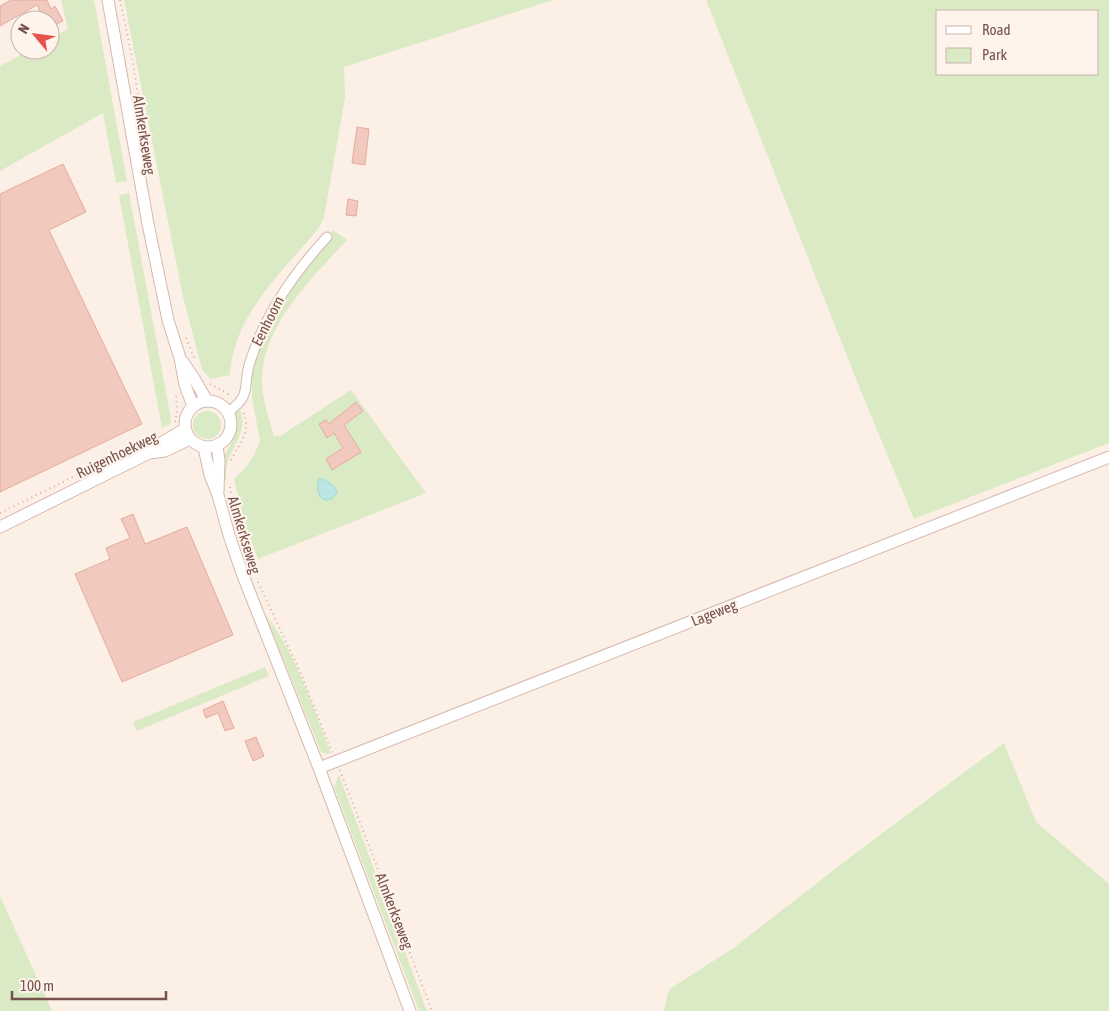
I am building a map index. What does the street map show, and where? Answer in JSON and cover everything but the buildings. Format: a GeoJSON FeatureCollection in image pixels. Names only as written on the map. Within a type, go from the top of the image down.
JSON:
{"type":"FeatureCollection","features":[{"type":"Feature","properties":{"kind":"street","name":"Almkerkseweg"},"geometry":{"type":"LineString","coordinates":[[108,0],[148,224],[168,320],[180,358],[207,401]]}},
{"type":"Feature","properties":{"kind":"street","name":"Eenhoorn"},"geometry":{"type":"LineString","coordinates":[[240,404],[245,392],[248,368],[264,325],[301,265],[327,237]]}},
{"type":"Feature","properties":{"kind":"street","name":"Almkerkseweg"},"geometry":{"type":"LineString","coordinates":[[193,406],[194,380]]}},
{"type":"Feature","properties":{"kind":"street"},"geometry":{"type":"LineString","coordinates":[[207,401],[219,404],[228,412],[231,428],[229,436],[224,442],[217,446],[204,448],[188,434],[185,421],[193,406],[207,401]]}},
{"type":"Feature","properties":{"kind":"street"},"geometry":{"type":"LineString","coordinates":[[228,412],[240,404]]}},
{"type":"Feature","properties":{"kind":"street","name":"Ruigenhoekweg"},"geometry":{"type":"LineString","coordinates":[[0,526],[149,453],[165,451],[188,434]]}},
{"type":"Feature","properties":{"kind":"street","name":"Almkerkseweg"},"geometry":{"type":"LineString","coordinates":[[217,446],[219,460],[218,495]]}},
{"type":"Feature","properties":{"kind":"street","name":"Almkerkseweg"},"geometry":{"type":"LineString","coordinates":[[204,448],[210,475],[242,573],[319,768],[410,1011]]}},
{"type":"Feature","properties":{"kind":"street","name":"Lageweg"},"geometry":{"type":"LineString","coordinates":[[319,768],[1109,457]]}},
{"type":"Feature","properties":{"kind":"path","name":"Almkerkseweg"},"geometry":{"type":"LineString","coordinates":[[120,0],[132,57],[146,149]]}},
{"type":"Feature","properties":{"kind":"path"},"geometry":{"type":"LineString","coordinates":[[184,334],[196,361]]}},
{"type":"Feature","properties":{"kind":"path"},"geometry":{"type":"LineString","coordinates":[[194,380],[208,383],[233,396],[240,404],[246,416],[246,430],[229,466]]}},
{"type":"Feature","properties":{"kind":"path","name":"Ruigenhoekweg"},"geometry":{"type":"LineString","coordinates":[[174,424],[177,412],[176,393],[179,388],[194,380]]}},
{"type":"Feature","properties":{"kind":"path","name":"Ruigenhoekweg"},"geometry":{"type":"LineString","coordinates":[[0,512],[152,438]]}},
{"type":"Feature","properties":{"kind":"path","name":"Almkerkseweg"},"geometry":{"type":"LineString","coordinates":[[229,480],[235,517]]}},
{"type":"Feature","properties":{"kind":"path","name":"Almkerkseweg"},"geometry":{"type":"LineString","coordinates":[[255,574],[301,674],[432,1011]]}},
{"type":"Feature","properties":{"kind":"green space"},"geometry":{"type":"Polygon","coordinates":[[[61,0],[94,0],[127,181],[116,183],[103,113],[0,171],[0,66],[11,60],[60,60],[60,33],[68,29],[61,0]]]}},
{"type":"Feature","properties":{"kind":"green space"},"geometry":{"type":"Polygon","coordinates":[[[124,0],[553,0],[344,67],[345,98],[324,217],[318,229],[275,279],[250,314],[240,333],[233,354],[230,375],[210,379],[202,369],[183,297],[124,0]]]}},
{"type":"Feature","properties":{"kind":"green space"},"geometry":{"type":"Polygon","coordinates":[[[706,0],[1109,0],[1109,443],[914,519],[860,389],[706,0]]]}},
{"type":"Feature","properties":{"kind":"green space"},"geometry":{"type":"Polygon","coordinates":[[[129,193],[171,419],[170,424],[162,428],[119,195],[129,193]]]}},
{"type":"Feature","properties":{"kind":"green space"},"geometry":{"type":"Polygon","coordinates":[[[333,230],[347,240],[305,286],[292,304],[270,341],[264,360],[263,394],[274,436],[280,436],[351,390],[426,493],[258,559],[244,521],[234,479],[246,467],[260,441],[252,398],[252,372],[257,351],[280,303],[333,230]]]}},
{"type":"Feature","properties":{"kind":"green space"},"geometry":{"type":"Polygon","coordinates":[[[240,410],[242,428],[228,461],[225,481],[222,461],[235,435],[237,424],[235,414],[240,410]]]}},
{"type":"Feature","properties":{"kind":"green space"},"geometry":{"type":"Polygon","coordinates":[[[207,411],[217,415],[221,425],[217,435],[207,439],[197,435],[193,425],[197,415],[207,411]]]}},
{"type":"Feature","properties":{"kind":"green space"},"geometry":{"type":"Polygon","coordinates":[[[265,614],[295,663],[331,753],[321,752],[265,614]]]}},
{"type":"Feature","properties":{"kind":"green space"},"geometry":{"type":"Polygon","coordinates":[[[265,667],[269,676],[137,731],[133,722],[265,667]]]}},
{"type":"Feature","properties":{"kind":"green space"},"geometry":{"type":"Polygon","coordinates":[[[1004,743],[1036,822],[1109,884],[1109,1011],[664,1011],[668,992],[671,988],[732,949],[861,849],[1004,743]]]}},
{"type":"Feature","properties":{"kind":"green space"},"geometry":{"type":"Polygon","coordinates":[[[339,775],[427,1011],[419,1011],[334,787],[339,775]]]}},
{"type":"Feature","properties":{"kind":"green space"},"geometry":{"type":"Polygon","coordinates":[[[0,896],[52,1011],[0,1011],[0,896]]]}},
{"type":"Feature","properties":{"kind":"water"},"geometry":{"type":"Polygon","coordinates":[[[319,478],[330,483],[336,489],[335,496],[329,500],[324,499],[319,494],[319,478]]]}}]}
